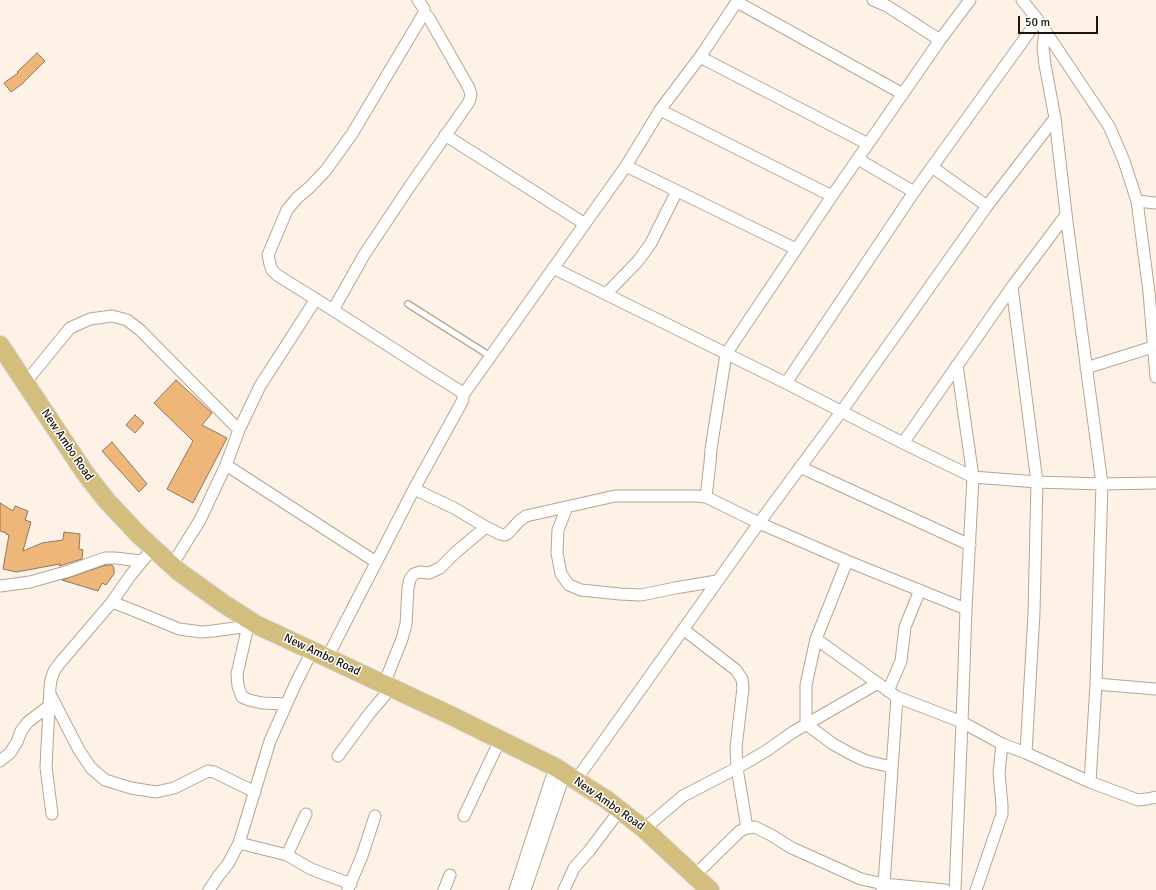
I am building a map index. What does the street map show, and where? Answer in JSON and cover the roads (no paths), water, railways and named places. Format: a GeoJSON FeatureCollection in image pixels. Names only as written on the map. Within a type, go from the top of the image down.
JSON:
{"type":"FeatureCollection","features":[{"type":"Feature","properties":{"kind":"main road","name":"New Ambo Road"},"geometry":{"type":"LineString","coordinates":[[0,345],[85,473],[107,502],[138,534],[178,571],[253,626],[452,716],[565,773],[607,800],[644,829],[701,884]]}},
{"type":"Feature","properties":{"kind":"street"},"geometry":{"type":"LineString","coordinates":[[334,310],[364,255],[469,102],[471,95],[469,88],[429,18],[424,13],[424,9],[418,0]]}},
{"type":"Feature","properties":{"kind":"street"},"geometry":{"type":"LineString","coordinates":[[873,0],[889,3],[940,40]]}},
{"type":"Feature","properties":{"kind":"street"},"geometry":{"type":"LineString","coordinates":[[706,497],[711,449],[726,354],[832,196],[940,40],[970,0]]}},
{"type":"Feature","properties":{"kind":"street"},"geometry":{"type":"LineString","coordinates":[[1022,0],[1038,20],[1109,126],[1124,161],[1137,201],[1155,346],[1156,376]]}},
{"type":"Feature","properties":{"kind":"street"},"geometry":{"type":"LineString","coordinates":[[209,890],[228,864],[239,842],[270,741],[286,704],[320,655],[376,562],[463,400],[463,395],[626,166],[660,110],[700,57],[738,1],[903,94]]}},
{"type":"Feature","properties":{"kind":"street"},"geometry":{"type":"LineString","coordinates":[[424,13],[352,134],[326,170],[297,198],[287,210],[268,254],[272,270],[277,275],[462,392],[463,395]]}},
{"type":"Feature","properties":{"kind":"street"},"geometry":{"type":"LineString","coordinates":[[786,383],[914,192],[1038,20]]}},
{"type":"Feature","properties":{"kind":"street"},"geometry":{"type":"LineString","coordinates":[[1045,31],[1043,48],[1044,65],[1055,118],[1066,215],[1102,484],[1096,684],[1090,782]]}},
{"type":"Feature","properties":{"kind":"street"},"geometry":{"type":"LineString","coordinates":[[700,57],[868,144]]}},
{"type":"Feature","properties":{"kind":"street"},"geometry":{"type":"LineString","coordinates":[[660,110],[832,196]]}},
{"type":"Feature","properties":{"kind":"street"},"geometry":{"type":"LineString","coordinates":[[515,890],[565,773],[683,629],[841,412],[987,206],[1055,118]]}},
{"type":"Feature","properties":{"kind":"street"},"geometry":{"type":"LineString","coordinates":[[445,135],[585,224]]}},
{"type":"Feature","properties":{"kind":"street"},"geometry":{"type":"LineString","coordinates":[[858,159],[914,192]]}},
{"type":"Feature","properties":{"kind":"street"},"geometry":{"type":"LineString","coordinates":[[626,166],[796,249]]}},
{"type":"Feature","properties":{"kind":"street"},"geometry":{"type":"LineString","coordinates":[[932,167],[987,206]]}},
{"type":"Feature","properties":{"kind":"street"},"geometry":{"type":"LineString","coordinates":[[606,294],[638,261],[650,243],[677,191]]}},
{"type":"Feature","properties":{"kind":"street"},"geometry":{"type":"LineString","coordinates":[[1137,201],[1156,203]]}},
{"type":"Feature","properties":{"kind":"street"},"geometry":{"type":"LineString","coordinates":[[903,443],[1012,287],[1066,215]]}},
{"type":"Feature","properties":{"kind":"street"},"geometry":{"type":"LineString","coordinates":[[553,268],[972,477],[1036,482],[1102,484],[1156,483]]}},
{"type":"Feature","properties":{"kind":"street"},"geometry":{"type":"LineString","coordinates":[[1012,287],[1036,482],[1034,613],[1026,753]]}},
{"type":"Feature","properties":{"kind":"street"},"geometry":{"type":"LineString","coordinates":[[172,565],[200,520],[226,465],[239,430],[260,386],[316,300]]}},
{"type":"Feature","properties":{"kind":"street"},"geometry":{"type":"LineString","coordinates":[[25,383],[70,328],[90,319],[112,316],[127,320],[140,330],[239,430]]}},
{"type":"Feature","properties":{"kind":"street"},"geometry":{"type":"LineString","coordinates":[[1086,368],[1155,346]]}},
{"type":"Feature","properties":{"kind":"street"},"geometry":{"type":"LineString","coordinates":[[955,890],[972,477],[957,365]]}},
{"type":"Feature","properties":{"kind":"street"},"geometry":{"type":"LineString","coordinates":[[226,465],[376,562]]}},
{"type":"Feature","properties":{"kind":"street"},"geometry":{"type":"LineString","coordinates":[[800,467],[970,545]]}},
{"type":"Feature","properties":{"kind":"street"},"geometry":{"type":"LineString","coordinates":[[414,489],[454,508],[500,534],[507,534],[526,516],[615,496],[706,497],[759,523],[966,609]]}},
{"type":"Feature","properties":{"kind":"street"},"geometry":{"type":"LineString","coordinates":[[567,507],[558,530],[557,554],[561,574],[569,585],[580,590],[641,595],[717,581]]}},
{"type":"Feature","properties":{"kind":"street"},"geometry":{"type":"LineString","coordinates":[[338,756],[369,714],[387,686],[406,624],[410,579],[414,574],[420,572],[429,573],[440,568],[456,552],[486,527]]}},
{"type":"Feature","properties":{"kind":"street"},"geometry":{"type":"LineString","coordinates":[[52,814],[46,767],[49,694],[54,671],[112,602],[141,561],[153,548]]}},
{"type":"Feature","properties":{"kind":"street"},"geometry":{"type":"LineString","coordinates":[[0,586],[30,582],[69,571],[104,558],[141,561]]}},
{"type":"Feature","properties":{"kind":"street"},"geometry":{"type":"LineString","coordinates":[[806,724],[806,685],[816,639],[847,560]]}},
{"type":"Feature","properties":{"kind":"street"},"geometry":{"type":"LineString","coordinates":[[883,887],[892,767],[893,694],[901,661],[905,627],[920,590]]}},
{"type":"Feature","properties":{"kind":"street"},"geometry":{"type":"LineString","coordinates":[[112,602],[179,629],[202,632],[253,626],[237,674],[238,686],[242,696],[249,700],[262,703],[286,704]]}},
{"type":"Feature","properties":{"kind":"street"},"geometry":{"type":"LineString","coordinates":[[683,629],[736,670],[742,679],[743,688],[736,747],[737,768],[746,828]]}},
{"type":"Feature","properties":{"kind":"street"},"geometry":{"type":"LineString","coordinates":[[816,639],[893,694],[962,722],[1002,744],[1026,753],[1090,782],[1138,800],[1156,797]]}},
{"type":"Feature","properties":{"kind":"street"},"geometry":{"type":"LineString","coordinates":[[644,829],[683,796],[737,768],[766,751],[806,724],[878,684]]}},
{"type":"Feature","properties":{"kind":"street"},"geometry":{"type":"LineString","coordinates":[[1096,684],[1156,689]]}},
{"type":"Feature","properties":{"kind":"street"},"geometry":{"type":"LineString","coordinates":[[49,694],[91,768],[105,780],[131,788],[156,792],[174,788],[208,771],[214,772],[255,792]]}},
{"type":"Feature","properties":{"kind":"street"},"geometry":{"type":"LineString","coordinates":[[0,760],[10,752],[17,742],[21,731],[28,722],[49,706]]}},
{"type":"Feature","properties":{"kind":"street"},"geometry":{"type":"LineString","coordinates":[[806,724],[833,744],[851,754],[866,761],[892,767]]}},
{"type":"Feature","properties":{"kind":"street"},"geometry":{"type":"LineString","coordinates":[[464,816],[500,740]]}},
{"type":"Feature","properties":{"kind":"street"},"geometry":{"type":"LineString","coordinates":[[976,890],[1002,814],[999,774],[1002,744]]}},
{"type":"Feature","properties":{"kind":"street"},"geometry":{"type":"LineString","coordinates":[[525,890],[565,773]]}},
{"type":"Feature","properties":{"kind":"street"},"geometry":{"type":"LineString","coordinates":[[564,890],[574,868],[620,810]]}},
{"type":"Feature","properties":{"kind":"street"},"geometry":{"type":"LineString","coordinates":[[287,855],[306,814]]}},
{"type":"Feature","properties":{"kind":"street"},"geometry":{"type":"LineString","coordinates":[[239,842],[287,855],[311,869],[349,887],[362,856],[375,816]]}},
{"type":"Feature","properties":{"kind":"street"},"geometry":{"type":"LineString","coordinates":[[701,884],[740,831],[746,828],[755,827],[792,848],[861,879],[883,887],[945,890]]}},
{"type":"Feature","properties":{"kind":"street"},"geometry":{"type":"LineString","coordinates":[[444,890],[450,875]]}},
{"type":"Feature","properties":{"kind":"lane"},"geometry":{"type":"LineString","coordinates":[[408,304],[490,356]]}}]}
